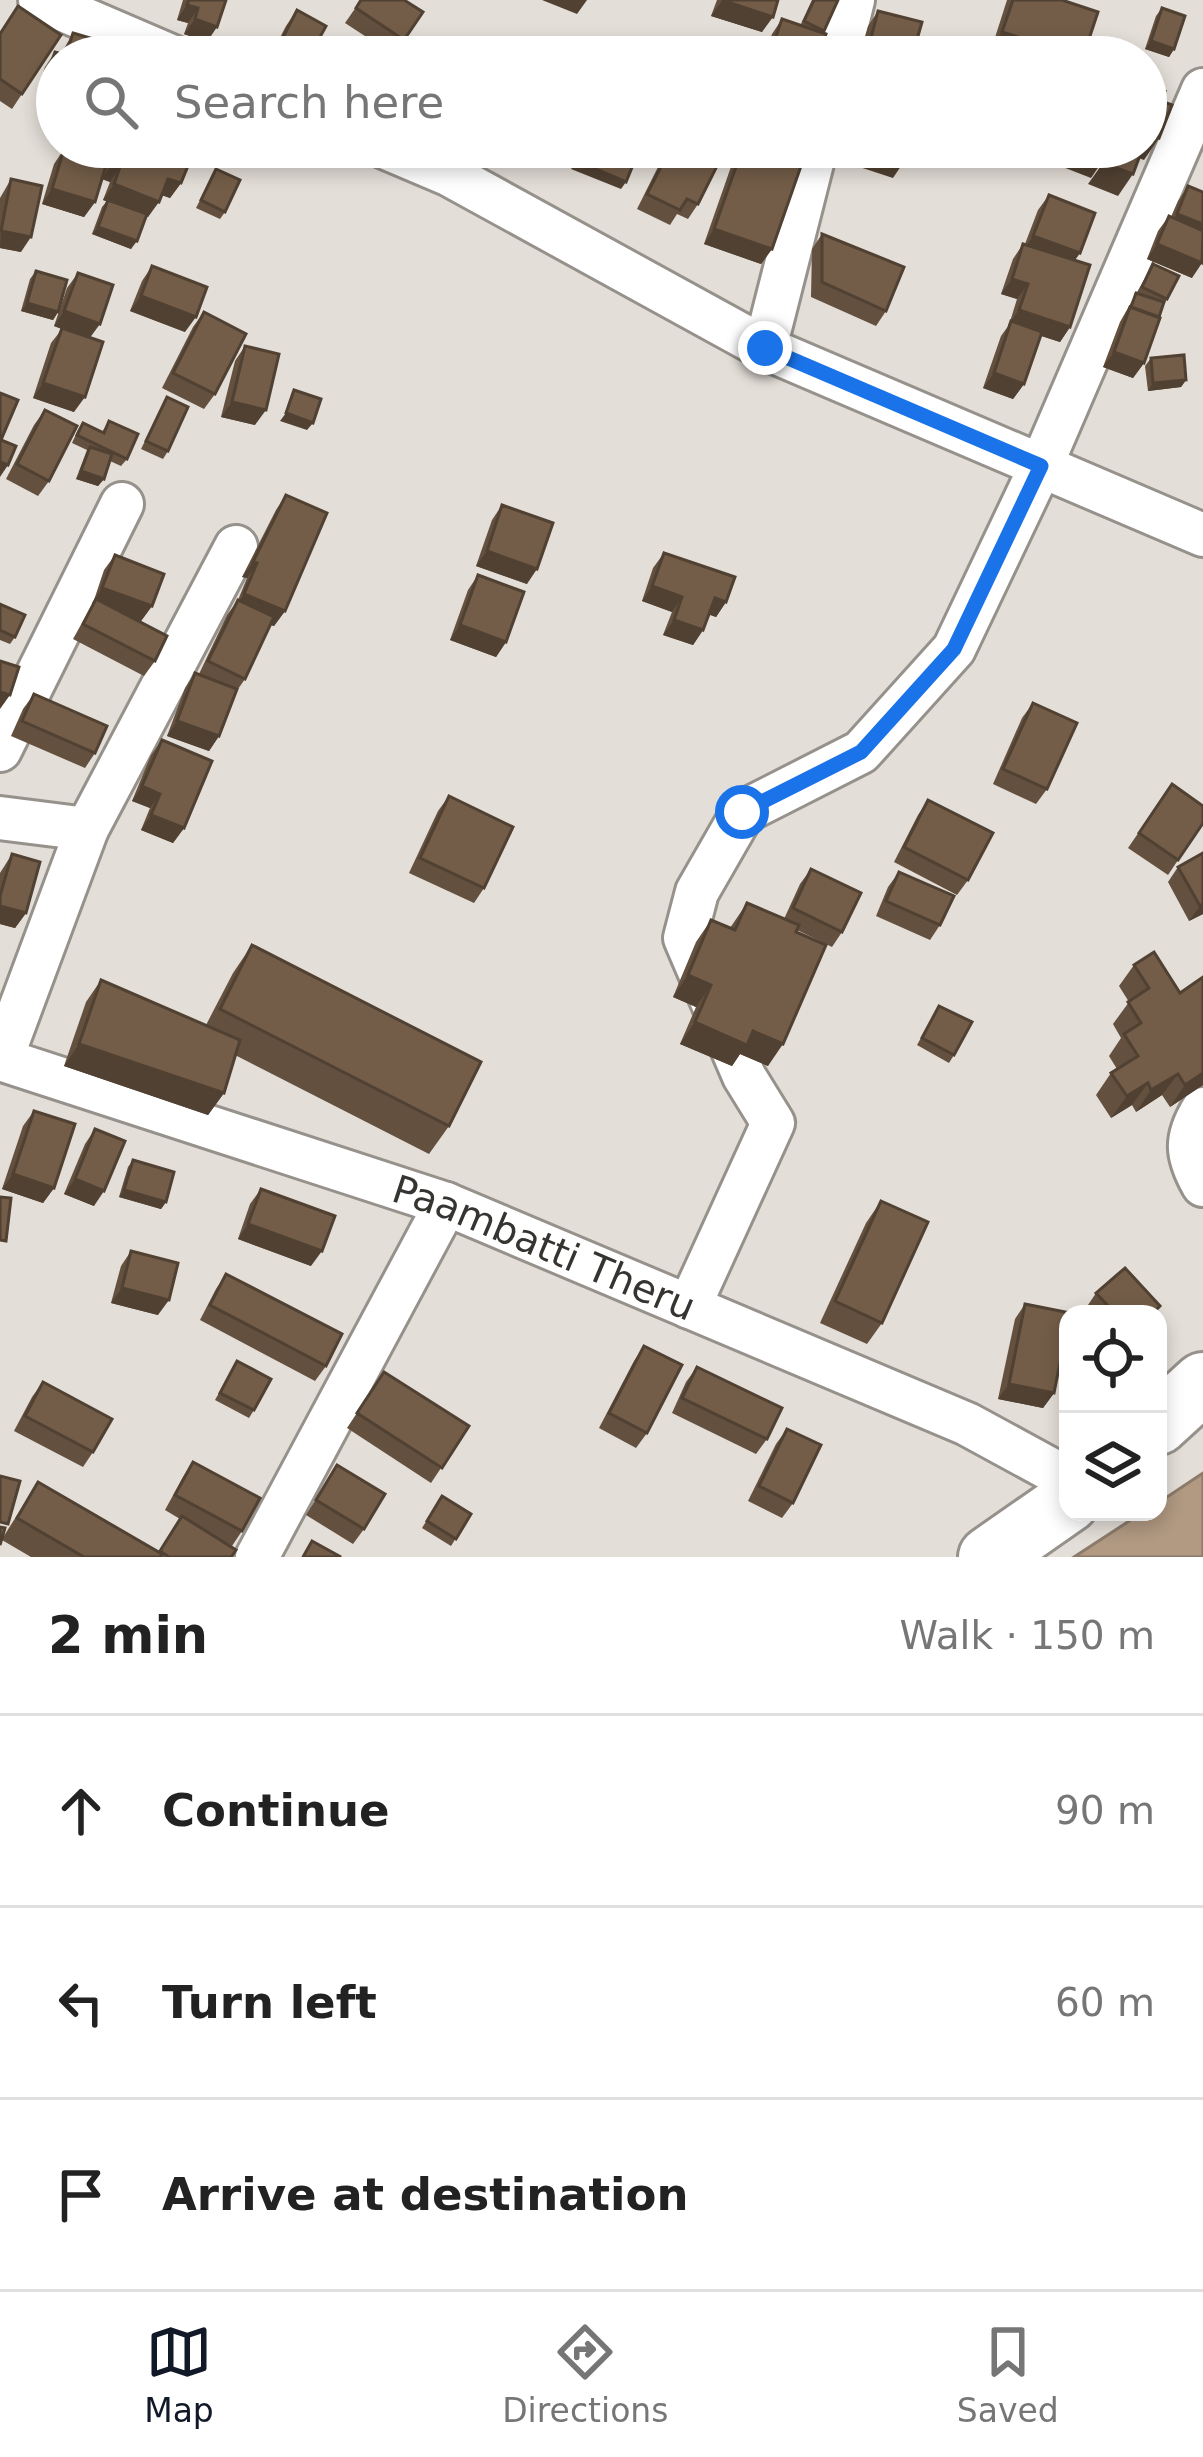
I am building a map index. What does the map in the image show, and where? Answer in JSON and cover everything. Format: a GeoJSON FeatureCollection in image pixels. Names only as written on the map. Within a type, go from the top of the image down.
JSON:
{"type":"FeatureCollection","features":[{"type":"Feature","properties":{"kind":"street"},"geometry":{"type":"LineString","coordinates":[[40,0],[124,36]]}},
{"type":"Feature","properties":{"kind":"street"},"geometry":{"type":"LineString","coordinates":[[844,36],[853,0]]}},
{"type":"Feature","properties":{"kind":"street"},"geometry":{"type":"LineString","coordinates":[[689,1306],[773,1123],[744,1076],[685,938],[697,892],[742,812],[861,752],[954,649],[1041,466],[1203,90]]}},
{"type":"Feature","properties":{"kind":"street"},"geometry":{"type":"LineString","coordinates":[[432,168],[765,348],[1203,535]]}},
{"type":"Feature","properties":{"kind":"street"},"geometry":{"type":"LineString","coordinates":[[765,348],[811,168]]}},
{"type":"Feature","properties":{"kind":"street"},"geometry":{"type":"LineString","coordinates":[[0,750],[122,504]]}},
{"type":"Feature","properties":{"kind":"street"},"geometry":{"type":"LineString","coordinates":[[1,1059],[87,830],[236,547]]}},
{"type":"Feature","properties":{"kind":"street"},"geometry":{"type":"LineString","coordinates":[[0,818],[87,830]]}},
{"type":"Feature","properties":{"kind":"street","name":"Paambatti Theru"},"geometry":{"type":"LineString","coordinates":[[1,1059],[446,1204],[967,1424],[1059,1474]]}},
{"type":"Feature","properties":{"kind":"street"},"geometry":{"type":"LineString","coordinates":[[1203,1109],[1188,1135],[1190,1161],[1203,1185]]}},
{"type":"Feature","properties":{"kind":"street"},"geometry":{"type":"LineString","coordinates":[[257,1557],[446,1204]]}},
{"type":"Feature","properties":{"kind":"street"},"geometry":{"type":"LineString","coordinates":[[1167,1416],[1203,1383]]}},
{"type":"Feature","properties":{"kind":"street"},"geometry":{"type":"LineString","coordinates":[[989,1557],[1059,1508]]}},
{"type":"Feature","properties":{"kind":"shaded area"},"geometry":{"type":"Polygon","coordinates":[[[1203,1473],[1203,1557],[1074,1557],[1129,1521],[1167,1521],[1167,1497],[1203,1473]]]}},
{"type":"Feature","properties":{"kind":"building"},"geometry":{"type":"Polygon","coordinates":[[[189,0],[226,0],[217,27],[195,19],[198,8],[187,5],[189,0]]]}},
{"type":"Feature","properties":{"kind":"building"},"geometry":{"type":"Polygon","coordinates":[[[361,0],[404,0],[423,12],[407,36],[398,36],[356,8],[361,0]]]}},
{"type":"Feature","properties":{"kind":"building"},"geometry":{"type":"Polygon","coordinates":[[[722,0],[778,0],[773,17],[722,0]]]}},
{"type":"Feature","properties":{"kind":"building"},"geometry":{"type":"Polygon","coordinates":[[[814,0],[838,0],[824,31],[804,21],[814,0]]]}},
{"type":"Feature","properties":{"kind":"building"},"geometry":{"type":"Polygon","coordinates":[[[1013,0],[1062,0],[1098,12],[1090,36],[1002,32],[1013,0]]]}},
{"type":"Feature","properties":{"kind":"building"},"geometry":{"type":"Polygon","coordinates":[[[18,6],[61,35],[36,36],[36,73],[22,94],[0,79],[0,34],[18,6]]]}},
{"type":"Feature","properties":{"kind":"building"},"geometry":{"type":"Polygon","coordinates":[[[1162,8],[1185,16],[1174,49],[1167,47],[1167,36],[1153,36],[1162,8]]]}},
{"type":"Feature","properties":{"kind":"building"},"geometry":{"type":"Polygon","coordinates":[[[297,10],[326,26],[321,36],[284,36],[297,10]]]}},
{"type":"Feature","properties":{"kind":"building"},"geometry":{"type":"Polygon","coordinates":[[[878,11],[922,22],[918,36],[871,36],[878,11]]]}},
{"type":"Feature","properties":{"kind":"building"},"geometry":{"type":"Polygon","coordinates":[[[782,19],[826,34],[825,36],[776,36],[782,19]]]}},
{"type":"Feature","properties":{"kind":"building"},"geometry":{"type":"Polygon","coordinates":[[[58,168],[105,168],[95,202],[52,189],[58,168]]]}},
{"type":"Feature","properties":{"kind":"building"},"geometry":{"type":"Polygon","coordinates":[[[120,168],[187,168],[181,183],[168,179],[159,202],[114,184],[120,168]]]}},
{"type":"Feature","properties":{"kind":"building"},"geometry":{"type":"Polygon","coordinates":[[[593,168],[632,168],[626,182],[593,168]]]}},
{"type":"Feature","properties":{"kind":"building"},"geometry":{"type":"Polygon","coordinates":[[[660,168],[716,168],[698,204],[687,199],[680,210],[647,194],[660,168]]]}},
{"type":"Feature","properties":{"kind":"building"},"geometry":{"type":"Polygon","coordinates":[[[736,168],[800,168],[772,249],[714,229],[736,168]]]}},
{"type":"Feature","properties":{"kind":"building"},"geometry":{"type":"Polygon","coordinates":[[[216,169],[240,180],[225,212],[201,200],[216,169]]]}},
{"type":"Feature","properties":{"kind":"building"},"geometry":{"type":"Polygon","coordinates":[[[11,179],[42,186],[31,237],[1,231],[11,179]]]}},
{"type":"Feature","properties":{"kind":"building"},"geometry":{"type":"Polygon","coordinates":[[[1188,186],[1203,192],[1203,224],[1177,214],[1188,186]]]}},
{"type":"Feature","properties":{"kind":"building"},"geometry":{"type":"Polygon","coordinates":[[[1049,195],[1095,213],[1080,253],[1033,236],[1049,195]]]}},
{"type":"Feature","properties":{"kind":"building"},"geometry":{"type":"Polygon","coordinates":[[[108,200],[147,214],[137,241],[98,227],[108,200]]]}},
{"type":"Feature","properties":{"kind":"building"},"geometry":{"type":"Polygon","coordinates":[[[1169,216],[1203,231],[1202,263],[1157,244],[1169,216]]]}},
{"type":"Feature","properties":{"kind":"building"},"geometry":{"type":"Polygon","coordinates":[[[822,234],[904,267],[886,311],[822,282],[822,234]]]}},
{"type":"Feature","properties":{"kind":"building"},"geometry":{"type":"Polygon","coordinates":[[[1023,244],[1090,265],[1070,327],[1019,310],[1028,284],[1012,279],[1023,244]]]}},
{"type":"Feature","properties":{"kind":"building"},"geometry":{"type":"Polygon","coordinates":[[[1153,264],[1179,276],[1167,299],[1142,287],[1153,264]]]}},
{"type":"Feature","properties":{"kind":"building"},"geometry":{"type":"Polygon","coordinates":[[[152,266],[207,287],[196,317],[141,296],[152,266]]]}},
{"type":"Feature","properties":{"kind":"building"},"geometry":{"type":"Polygon","coordinates":[[[36,271],[67,280],[58,312],[27,303],[36,271]]]}},
{"type":"Feature","properties":{"kind":"building"},"geometry":{"type":"Polygon","coordinates":[[[78,273],[113,285],[100,324],[64,311],[78,273]]]}},
{"type":"Feature","properties":{"kind":"building"},"geometry":{"type":"Polygon","coordinates":[[[1136,293],[1164,302],[1159,317],[1131,307],[1136,293]]]}},
{"type":"Feature","properties":{"kind":"building"},"geometry":{"type":"Polygon","coordinates":[[[1130,307],[1160,318],[1144,363],[1114,352],[1130,307]]]}},
{"type":"Feature","properties":{"kind":"building"},"geometry":{"type":"Polygon","coordinates":[[[204,312],[246,334],[215,394],[173,373],[204,312]]]}},
{"type":"Feature","properties":{"kind":"building"},"geometry":{"type":"Polygon","coordinates":[[[1011,321],[1042,332],[1024,384],[994,373],[1011,321]]]}},
{"type":"Feature","properties":{"kind":"building"},"geometry":{"type":"Polygon","coordinates":[[[62,328],[103,342],[85,397],[43,383],[62,328]]]}},
{"type":"Feature","properties":{"kind":"building"},"geometry":{"type":"Polygon","coordinates":[[[245,346],[279,354],[266,410],[232,402],[245,346]]]}},
{"type":"Feature","properties":{"kind":"building"},"geometry":{"type":"Polygon","coordinates":[[[1184,355],[1186,380],[1153,383],[1151,358],[1184,355]]]}},
{"type":"Feature","properties":{"kind":"building"},"geometry":{"type":"Polygon","coordinates":[[[294,390],[321,399],[313,423],[286,413],[294,390]]]}},
{"type":"Feature","properties":{"kind":"building"},"geometry":{"type":"Polygon","coordinates":[[[0,393],[18,400],[1,440],[16,446],[8,465],[0,462],[0,393]]]}},
{"type":"Feature","properties":{"kind":"building"},"geometry":{"type":"Polygon","coordinates":[[[167,397],[188,407],[168,451],[146,441],[167,397]]]}},
{"type":"Feature","properties":{"kind":"building"},"geometry":{"type":"Polygon","coordinates":[[[45,410],[77,426],[49,481],[17,464],[45,410]]]}},
{"type":"Feature","properties":{"kind":"building"},"geometry":{"type":"Polygon","coordinates":[[[109,421],[138,434],[127,459],[77,435],[83,423],[104,433],[109,421]]]}},
{"type":"Feature","properties":{"kind":"building"},"geometry":{"type":"Polygon","coordinates":[[[90,447],[112,454],[104,479],[81,471],[90,447]]]}},
{"type":"Feature","properties":{"kind":"building"},"geometry":{"type":"Polygon","coordinates":[[[286,495],[327,513],[285,611],[244,594],[257,563],[253,562],[286,495]]]}},
{"type":"Feature","properties":{"kind":"building"},"geometry":{"type":"Polygon","coordinates":[[[502,505],[553,523],[537,569],[487,551],[502,505]]]}},
{"type":"Feature","properties":{"kind":"building"},"geometry":{"type":"Polygon","coordinates":[[[664,553],[735,577],[726,602],[715,598],[703,630],[674,620],[682,597],[652,586],[664,553]]]}},
{"type":"Feature","properties":{"kind":"building"},"geometry":{"type":"Polygon","coordinates":[[[115,555],[164,574],[152,606],[102,588],[115,555]]]}},
{"type":"Feature","properties":{"kind":"building"},"geometry":{"type":"Polygon","coordinates":[[[478,575],[524,592],[506,642],[460,625],[478,575]]]}},
{"type":"Feature","properties":{"kind":"building"},"geometry":{"type":"Polygon","coordinates":[[[96,599],[167,636],[155,661],[83,624],[96,599]]]}},
{"type":"Feature","properties":{"kind":"building"},"geometry":{"type":"Polygon","coordinates":[[[238,600],[274,617],[245,679],[208,661],[238,600]]]}},
{"type":"Feature","properties":{"kind":"building"},"geometry":{"type":"Polygon","coordinates":[[[0,604],[25,615],[15,637],[0,630],[0,604]]]}},
{"type":"Feature","properties":{"kind":"building"},"geometry":{"type":"Polygon","coordinates":[[[0,661],[19,667],[10,695],[0,692],[0,661]]]}},
{"type":"Feature","properties":{"kind":"building"},"geometry":{"type":"Polygon","coordinates":[[[195,673],[237,689],[219,736],[177,721],[195,673]]]}},
{"type":"Feature","properties":{"kind":"building"},"geometry":{"type":"Polygon","coordinates":[[[34,694],[107,726],[95,753],[22,721],[34,694]]]}},
{"type":"Feature","properties":{"kind":"building"},"geometry":{"type":"Polygon","coordinates":[[[1033,703],[1077,723],[1047,789],[1003,769],[1033,703]]]}},
{"type":"Feature","properties":{"kind":"building"},"geometry":{"type":"Polygon","coordinates":[[[162,740],[212,761],[184,828],[151,815],[160,794],[142,786],[162,740]]]}},
{"type":"Feature","properties":{"kind":"building"},"geometry":{"type":"Polygon","coordinates":[[[1172,784],[1203,806],[1203,823],[1178,860],[1139,833],[1172,784]]]}},
{"type":"Feature","properties":{"kind":"building"},"geometry":{"type":"Polygon","coordinates":[[[449,796],[513,827],[484,888],[420,858],[449,796]]]}},
{"type":"Feature","properties":{"kind":"building"},"geometry":{"type":"Polygon","coordinates":[[[928,800],[993,833],[968,880],[904,847],[928,800]]]}},
{"type":"Feature","properties":{"kind":"building"},"geometry":{"type":"Polygon","coordinates":[[[1203,853],[1203,904],[1200,906],[1178,867],[1203,853]]]}},
{"type":"Feature","properties":{"kind":"building"},"geometry":{"type":"Polygon","coordinates":[[[12,854],[40,862],[26,913],[0,906],[12,854]]]}},
{"type":"Feature","properties":{"kind":"building"},"geometry":{"type":"Polygon","coordinates":[[[811,869],[861,893],[842,932],[793,908],[811,869]]]}},
{"type":"Feature","properties":{"kind":"building"},"geometry":{"type":"Polygon","coordinates":[[[899,872],[954,896],[940,925],[886,901],[899,872]]]}},
{"type":"Feature","properties":{"kind":"building"},"geometry":{"type":"Polygon","coordinates":[[[747,903],[799,925],[796,932],[826,945],[783,1044],[753,1031],[747,1045],[695,1022],[711,985],[688,975],[711,920],[735,930],[747,903]]]}},
{"type":"Feature","properties":{"kind":"building"},"geometry":{"type":"Polygon","coordinates":[[[252,945],[481,1062],[449,1126],[220,1009],[252,945]]]}},
{"type":"Feature","properties":{"kind":"building"},"geometry":{"type":"Polygon","coordinates":[[[1154,952],[1180,993],[1203,977],[1203,1073],[1185,1085],[1178,1074],[1151,1090],[1148,1083],[1127,1096],[1111,1073],[1138,1056],[1124,1034],[1141,1023],[1128,1002],[1149,988],[1134,965],[1154,952]]]}},
{"type":"Feature","properties":{"kind":"building"},"geometry":{"type":"Polygon","coordinates":[[[101,980],[240,1040],[224,1093],[79,1044],[101,980]]]}},
{"type":"Feature","properties":{"kind":"building"},"geometry":{"type":"Polygon","coordinates":[[[939,1006],[972,1022],[954,1055],[922,1038],[939,1006]]]}},
{"type":"Feature","properties":{"kind":"building"},"geometry":{"type":"Polygon","coordinates":[[[34,1111],[75,1124],[54,1188],[13,1174],[34,1111]]]}},
{"type":"Feature","properties":{"kind":"building"},"geometry":{"type":"Polygon","coordinates":[[[95,1129],[125,1141],[104,1191],[75,1179],[95,1129]]]}},
{"type":"Feature","properties":{"kind":"building"},"geometry":{"type":"Polygon","coordinates":[[[133,1160],[174,1172],[166,1202],[124,1190],[133,1160]]]}},
{"type":"Feature","properties":{"kind":"building"},"geometry":{"type":"Polygon","coordinates":[[[261,1189],[335,1216],[322,1251],[248,1224],[261,1189]]]}},
{"type":"Feature","properties":{"kind":"building"},"geometry":{"type":"Polygon","coordinates":[[[0,1197],[11,1198],[6,1241],[0,1240],[0,1197]]]}},
{"type":"Feature","properties":{"kind":"building"},"geometry":{"type":"Polygon","coordinates":[[[881,1201],[928,1222],[882,1323],[835,1301],[881,1201]]]}},
{"type":"Feature","properties":{"kind":"building"},"geometry":{"type":"Polygon","coordinates":[[[131,1251],[178,1263],[169,1300],[122,1288],[131,1251]]]}},
{"type":"Feature","properties":{"kind":"building"},"geometry":{"type":"Polygon","coordinates":[[[1125,1268],[1159,1305],[1107,1305],[1096,1293],[1125,1268]]]}},
{"type":"Feature","properties":{"kind":"building"},"geometry":{"type":"Polygon","coordinates":[[[226,1274],[342,1334],[326,1366],[210,1305],[226,1274]]]}},
{"type":"Feature","properties":{"kind":"building"},"geometry":{"type":"Polygon","coordinates":[[[1025,1304],[1059,1311],[1054,1393],[1009,1384],[1025,1304]]]}},
{"type":"Feature","properties":{"kind":"building"},"geometry":{"type":"Polygon","coordinates":[[[644,1346],[682,1365],[647,1433],[609,1413],[644,1346]]]}},
{"type":"Feature","properties":{"kind":"building"},"geometry":{"type":"Polygon","coordinates":[[[237,1361],[271,1379],[254,1410],[220,1393],[237,1361]]]}},
{"type":"Feature","properties":{"kind":"building"},"geometry":{"type":"Polygon","coordinates":[[[697,1367],[782,1408],[767,1439],[682,1398],[697,1367]]]}},
{"type":"Feature","properties":{"kind":"building"},"geometry":{"type":"Polygon","coordinates":[[[384,1372],[469,1426],[442,1468],[357,1413],[384,1372]]]}},
{"type":"Feature","properties":{"kind":"building"},"geometry":{"type":"Polygon","coordinates":[[[43,1382],[112,1419],[93,1452],[25,1416],[43,1382]]]}},
{"type":"Feature","properties":{"kind":"building"},"geometry":{"type":"Polygon","coordinates":[[[787,1429],[821,1445],[793,1503],[759,1486],[787,1429]]]}},
{"type":"Feature","properties":{"kind":"building"},"geometry":{"type":"Polygon","coordinates":[[[193,1462],[260,1498],[242,1531],[175,1495],[193,1462]]]}},
{"type":"Feature","properties":{"kind":"building"},"geometry":{"type":"Polygon","coordinates":[[[337,1465],[385,1494],[364,1529],[316,1500],[337,1465]]]}},
{"type":"Feature","properties":{"kind":"building"},"geometry":{"type":"Polygon","coordinates":[[[0,1476],[20,1481],[8,1524],[0,1522],[0,1476]]]}},
{"type":"Feature","properties":{"kind":"building"},"geometry":{"type":"Polygon","coordinates":[[[38,1482],[162,1554],[84,1557],[17,1518],[38,1482]]]}},
{"type":"Feature","properties":{"kind":"building"},"geometry":{"type":"Polygon","coordinates":[[[442,1496],[471,1514],[456,1539],[427,1521],[442,1496]]]}},
{"type":"Feature","properties":{"kind":"building"},"geometry":{"type":"Polygon","coordinates":[[[182,1516],[236,1550],[231,1557],[169,1557],[160,1551],[182,1516]]]}},
{"type":"Feature","properties":{"kind":"building"},"geometry":{"type":"Polygon","coordinates":[[[312,1541],[341,1557],[303,1557],[312,1541]]]}},
{"type":"Feature","properties":{"kind":"route"},"geometry":{"type":"LineString","coordinates":[[742,812],[861,752],[954,649],[1041,466],[765,348]]}}]}
